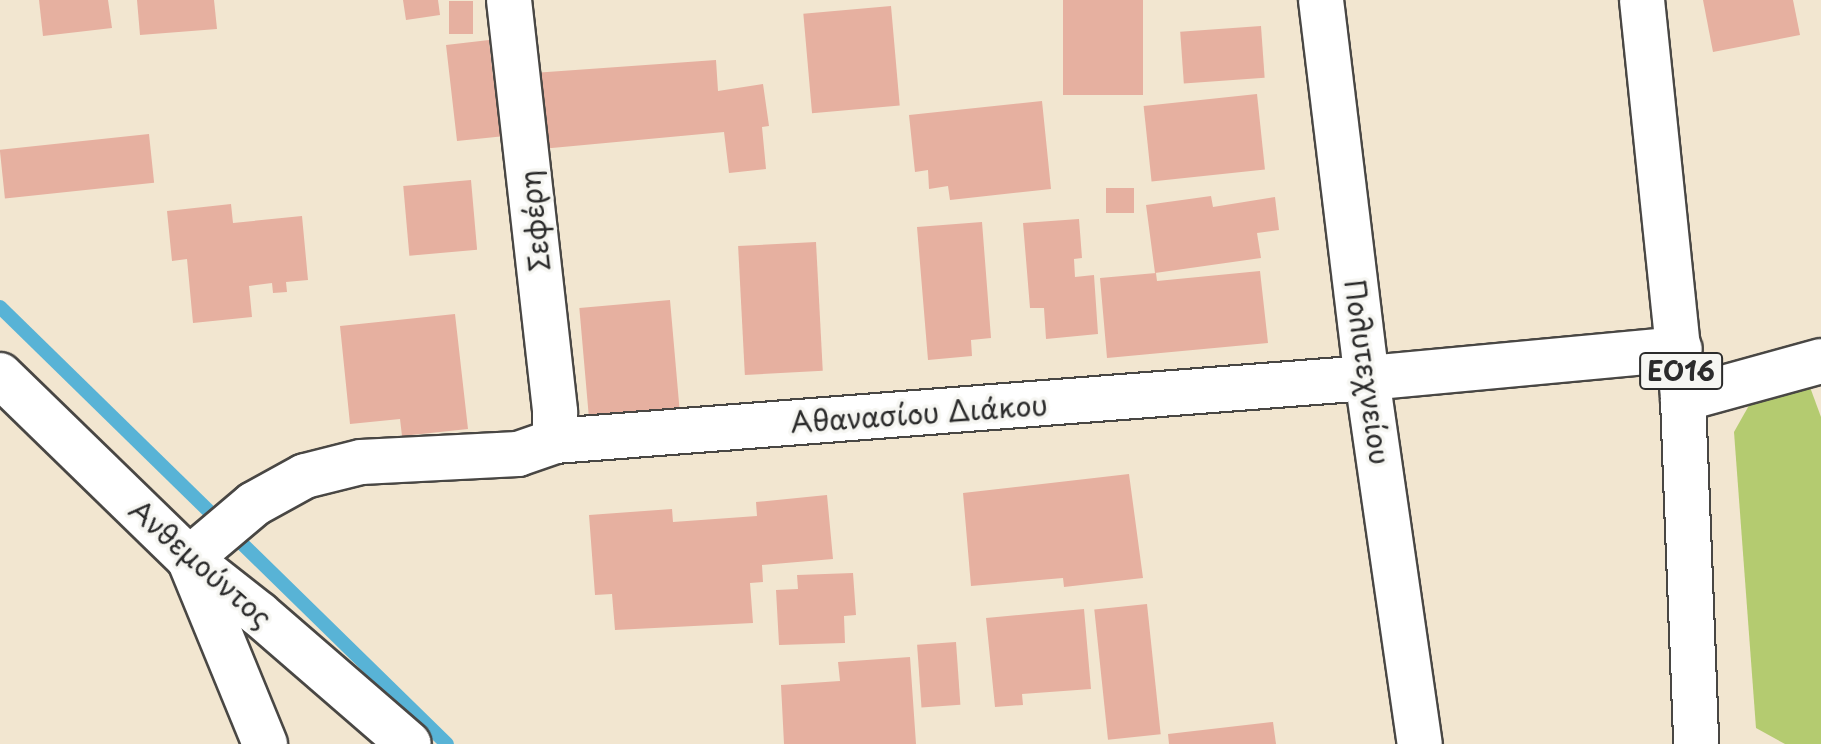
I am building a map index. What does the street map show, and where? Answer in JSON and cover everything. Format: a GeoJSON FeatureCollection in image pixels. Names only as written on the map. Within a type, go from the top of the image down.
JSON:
{"type":"FeatureCollection","features":[{"type":"Feature","properties":{"kind":"street","name":"Σεφέρη"},"geometry":{"type":"LineString","coordinates":[[509,0],[553,396],[555,441]]}},
{"type":"Feature","properties":{"kind":"street","name":"Πολυτεχνείου"},"geometry":{"type":"LineString","coordinates":[[1321,0],[1367,378],[1420,744]]}},
{"type":"Feature","properties":{"kind":"street","name":"ΕΟ16"},"geometry":{"type":"LineString","coordinates":[[1642,0],[1680,349],[1696,744]]}},
{"type":"Feature","properties":{"kind":"street","name":"Αθανασίου Διάκου"},"geometry":{"type":"LineString","coordinates":[[189,559],[254,504],[305,476],[361,462],[518,454],[555,441],[1367,378],[1680,349]]}},
{"type":"Feature","properties":{"kind":"street"},"geometry":{"type":"LineString","coordinates":[[1683,399],[1821,361]]}},
{"type":"Feature","properties":{"kind":"street","name":"Ανθεμούντος"},"geometry":{"type":"LineString","coordinates":[[0,375],[189,559],[259,614],[409,744]]}},
{"type":"Feature","properties":{"kind":"street"},"geometry":{"type":"LineString","coordinates":[[189,559],[265,744]]}},
{"type":"Feature","properties":{"kind":"green space"},"geometry":{"type":"Polygon","coordinates":[[[1807,379],[1821,417],[1821,744],[1785,744],[1756,728],[1734,432],[1756,393],[1807,379]]]}},
{"type":"Feature","properties":{"kind":"building"},"geometry":{"type":"Polygon","coordinates":[[[39,0],[108,0],[112,28],[43,36],[39,0]]]}},
{"type":"Feature","properties":{"kind":"building"},"geometry":{"type":"Polygon","coordinates":[[[137,0],[214,0],[217,29],[140,35],[137,0]]]}},
{"type":"Feature","properties":{"kind":"building"},"geometry":{"type":"Polygon","coordinates":[[[403,0],[438,0],[440,15],[406,20],[403,0]]]}},
{"type":"Feature","properties":{"kind":"building"},"geometry":{"type":"Polygon","coordinates":[[[1063,0],[1143,0],[1143,95],[1063,95],[1063,0]]]}},
{"type":"Feature","properties":{"kind":"building"},"geometry":{"type":"Polygon","coordinates":[[[1703,0],[1793,0],[1800,35],[1713,52],[1703,0]]]}},
{"type":"Feature","properties":{"kind":"building"},"geometry":{"type":"Polygon","coordinates":[[[449,1],[473,1],[473,34],[449,34],[449,1]]]}},
{"type":"Feature","properties":{"kind":"building"},"geometry":{"type":"Polygon","coordinates":[[[891,6],[900,106],[812,113],[803,14],[891,6]]]}},
{"type":"Feature","properties":{"kind":"building"},"geometry":{"type":"Polygon","coordinates":[[[1261,26],[1265,78],[1184,84],[1180,32],[1261,26]]]}},
{"type":"Feature","properties":{"kind":"building"},"geometry":{"type":"Polygon","coordinates":[[[489,40],[493,76],[509,75],[516,135],[457,141],[446,45],[489,40]]]}},
{"type":"Feature","properties":{"kind":"building"},"geometry":{"type":"Polygon","coordinates":[[[716,60],[718,91],[763,84],[769,126],[762,127],[766,169],[729,173],[724,132],[541,149],[533,73],[716,60]]]}},
{"type":"Feature","properties":{"kind":"building"},"geometry":{"type":"Polygon","coordinates":[[[1257,94],[1265,170],[1152,181],[1144,106],[1257,94]]]}},
{"type":"Feature","properties":{"kind":"building"},"geometry":{"type":"Polygon","coordinates":[[[1042,101],[1051,189],[950,200],[948,186],[929,189],[928,170],[915,172],[909,115],[1042,101]]]}},
{"type":"Feature","properties":{"kind":"building"},"geometry":{"type":"Polygon","coordinates":[[[149,134],[154,183],[5,198],[0,150],[149,134]]]}},
{"type":"Feature","properties":{"kind":"building"},"geometry":{"type":"Polygon","coordinates":[[[471,180],[477,250],[409,256],[403,186],[471,180]]]}},
{"type":"Feature","properties":{"kind":"building"},"geometry":{"type":"Polygon","coordinates":[[[1106,188],[1134,188],[1134,213],[1106,213],[1106,188]]]}},
{"type":"Feature","properties":{"kind":"building"},"geometry":{"type":"Polygon","coordinates":[[[1211,196],[1213,207],[1275,197],[1279,230],[1257,233],[1261,258],[1155,273],[1146,205],[1211,196]]]}},
{"type":"Feature","properties":{"kind":"building"},"geometry":{"type":"Polygon","coordinates":[[[231,204],[233,223],[302,216],[308,280],[286,282],[287,292],[273,293],[272,283],[249,286],[252,317],[193,323],[187,259],[172,261],[167,211],[231,204]]]}},
{"type":"Feature","properties":{"kind":"building"},"geometry":{"type":"Polygon","coordinates":[[[1079,219],[1082,258],[1074,259],[1075,277],[1094,275],[1098,334],[1046,339],[1044,308],[1030,308],[1023,223],[1079,219]]]}},
{"type":"Feature","properties":{"kind":"building"},"geometry":{"type":"Polygon","coordinates":[[[982,222],[991,338],[971,340],[972,356],[928,360],[917,227],[982,222]]]}},
{"type":"Feature","properties":{"kind":"building"},"geometry":{"type":"Polygon","coordinates":[[[816,242],[823,371],[745,375],[738,246],[816,242]]]}},
{"type":"Feature","properties":{"kind":"building"},"geometry":{"type":"Polygon","coordinates":[[[1260,271],[1268,343],[1107,358],[1100,278],[1156,273],[1157,281],[1260,271]]]}},
{"type":"Feature","properties":{"kind":"building"},"geometry":{"type":"Polygon","coordinates":[[[670,300],[680,413],[589,421],[579,308],[670,300]]]}},
{"type":"Feature","properties":{"kind":"building"},"geometry":{"type":"Polygon","coordinates":[[[455,314],[468,429],[402,436],[400,419],[350,424],[340,326],[455,314]]]}},
{"type":"Feature","properties":{"kind":"building"},"geometry":{"type":"Polygon","coordinates":[[[1129,474],[1143,578],[1064,587],[1063,578],[971,586],[963,493],[1129,474]]]}},
{"type":"Feature","properties":{"kind":"building"},"geometry":{"type":"Polygon","coordinates":[[[827,495],[833,559],[762,565],[763,582],[750,583],[753,623],[615,630],[612,594],[595,595],[589,515],[672,509],[673,522],[757,516],[756,502],[827,495]]]}},
{"type":"Feature","properties":{"kind":"building"},"geometry":{"type":"Polygon","coordinates":[[[853,573],[856,615],[844,616],[845,643],[779,645],[776,590],[798,589],[797,575],[853,573]]]}},
{"type":"Feature","properties":{"kind":"building"},"geometry":{"type":"Polygon","coordinates":[[[1147,604],[1161,734],[1108,740],[1094,610],[1147,604]]]}},
{"type":"Feature","properties":{"kind":"building"},"geometry":{"type":"Polygon","coordinates":[[[1084,609],[1091,689],[1022,694],[1023,705],[995,707],[986,618],[1084,609]]]}},
{"type":"Feature","properties":{"kind":"building"},"geometry":{"type":"Polygon","coordinates":[[[956,642],[960,705],[921,708],[917,645],[956,642]]]}},
{"type":"Feature","properties":{"kind":"building"},"geometry":{"type":"Polygon","coordinates":[[[910,657],[916,744],[784,744],[781,685],[840,681],[838,662],[910,657]]]}},
{"type":"Feature","properties":{"kind":"building"},"geometry":{"type":"Polygon","coordinates":[[[1273,722],[1276,744],[1169,744],[1168,734],[1273,722]]]}},
{"type":"Feature","properties":{"kind":"waterway"},"geometry":{"type":"LineString","coordinates":[[0,307],[447,744]]}}]}
